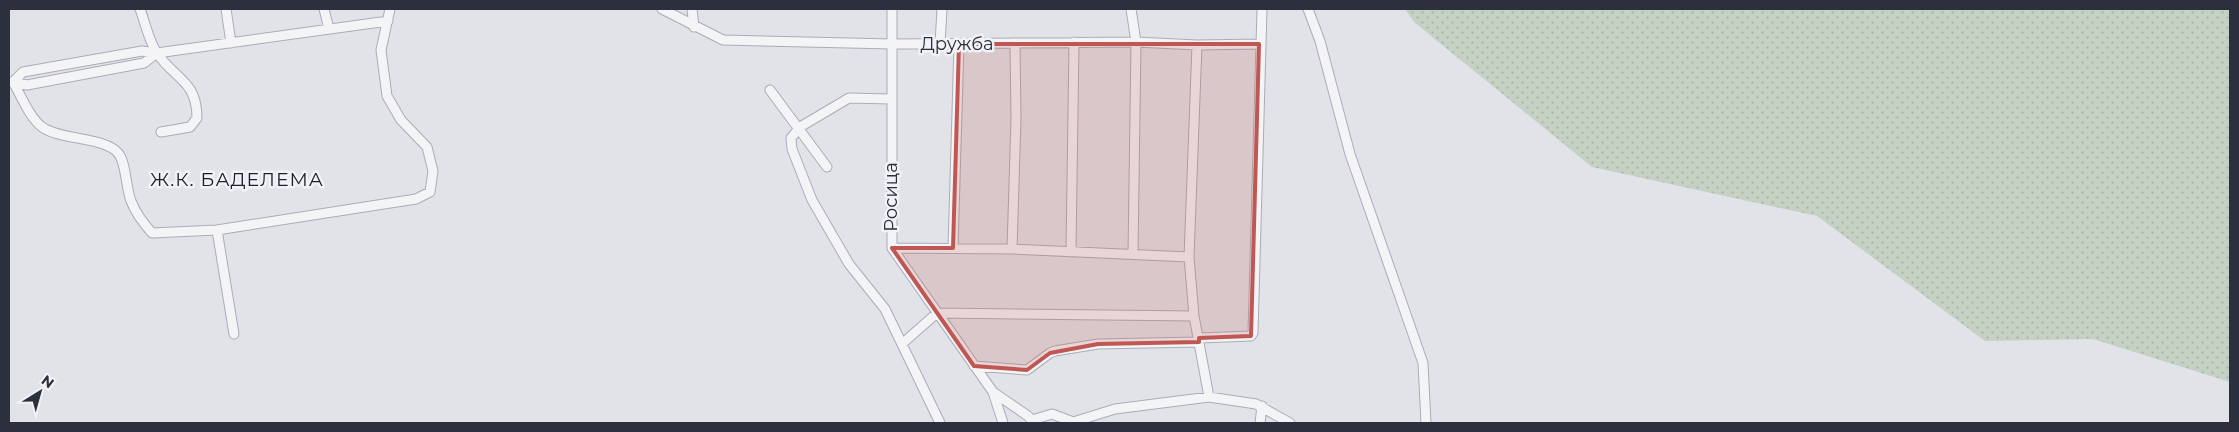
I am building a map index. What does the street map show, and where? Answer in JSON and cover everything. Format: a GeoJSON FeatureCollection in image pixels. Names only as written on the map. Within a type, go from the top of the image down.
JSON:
{"type":"FeatureCollection","features":[{"type":"Feature","properties":{"kind":"street"},"geometry":{"type":"LineString","coordinates":[[140,9],[157,53],[185,80],[197,104],[197,118],[190,126],[161,132]]}},
{"type":"Feature","properties":{"kind":"street"},"geometry":{"type":"LineString","coordinates":[[226,9],[231,43]]}},
{"type":"Feature","properties":{"kind":"street"},"geometry":{"type":"LineString","coordinates":[[324,9],[328,29]]}},
{"type":"Feature","properties":{"kind":"street"},"geometry":{"type":"LineString","coordinates":[[11,82],[42,127],[52,132],[110,147],[119,154],[131,200],[140,218],[152,232],[217,230],[416,199],[430,192],[433,171],[427,147],[401,120],[388,96],[381,50],[390,9]]}},
{"type":"Feature","properties":{"kind":"street","name":"Дружба"},"geometry":{"type":"LineString","coordinates":[[662,9],[694,27],[723,40],[892,44],[1074,42],[1260,44]]}},
{"type":"Feature","properties":{"kind":"street"},"geometry":{"type":"LineString","coordinates":[[692,9],[694,27]]}},
{"type":"Feature","properties":{"kind":"street","name":"Росица"},"geometry":{"type":"LineString","coordinates":[[892,9],[892,248],[994,392],[1033,422]]}},
{"type":"Feature","properties":{"kind":"street"},"geometry":{"type":"LineString","coordinates":[[940,44],[942,9]]}},
{"type":"Feature","properties":{"kind":"street"},"geometry":{"type":"LineString","coordinates":[[1131,9],[1136,42],[1133,254]]}},
{"type":"Feature","properties":{"kind":"street"},"geometry":{"type":"LineString","coordinates":[[974,366],[1027,370],[1055,351],[1098,344],[1251,336],[1253,333],[1262,9]]}},
{"type":"Feature","properties":{"kind":"street"},"geometry":{"type":"LineString","coordinates":[[1308,9],[1320,40],[1350,154],[1423,363],[1426,423]]}},
{"type":"Feature","properties":{"kind":"street"},"geometry":{"type":"LineString","coordinates":[[11,82],[23,72],[142,51],[157,53],[388,21]]}},
{"type":"Feature","properties":{"kind":"street"},"geometry":{"type":"LineString","coordinates":[[1071,252],[1074,42]]}},
{"type":"Feature","properties":{"kind":"street"},"geometry":{"type":"LineString","coordinates":[[1012,250],[1016,43]]}},
{"type":"Feature","properties":{"kind":"street"},"geometry":{"type":"LineString","coordinates":[[953,248],[959,44]]}},
{"type":"Feature","properties":{"kind":"street"},"geometry":{"type":"LineString","coordinates":[[1197,44],[1189,257],[1194,316],[1209,397]]}},
{"type":"Feature","properties":{"kind":"street"},"geometry":{"type":"LineString","coordinates":[[11,82],[27,85],[144,63],[157,53]]}},
{"type":"Feature","properties":{"kind":"street"},"geometry":{"type":"LineString","coordinates":[[770,90],[827,166]]}},
{"type":"Feature","properties":{"kind":"street"},"geometry":{"type":"LineString","coordinates":[[891,99],[849,98],[800,128],[791,138],[792,149],[812,200],[849,264],[885,310],[903,342],[940,423]]}},
{"type":"Feature","properties":{"kind":"street"},"geometry":{"type":"LineString","coordinates":[[217,230],[234,334]]}},
{"type":"Feature","properties":{"kind":"street"},"geometry":{"type":"LineString","coordinates":[[892,248],[953,248],[1189,257]]}},
{"type":"Feature","properties":{"kind":"street"},"geometry":{"type":"LineString","coordinates":[[903,342],[937,313],[1194,316]]}},
{"type":"Feature","properties":{"kind":"street"},"geometry":{"type":"LineString","coordinates":[[994,392],[1003,423]]}},
{"type":"Feature","properties":{"kind":"street"},"geometry":{"type":"LineString","coordinates":[[1033,422],[1052,414],[1073,422],[1115,409],[1209,397],[1262,406],[1290,423]]}},
{"type":"Feature","properties":{"kind":"street"},"geometry":{"type":"LineString","coordinates":[[1260,423],[1262,406]]}},
{"type":"Feature","properties":{"kind":"highlighted area"},"geometry":{"type":"Polygon","coordinates":[[[959,44],[1259,44],[1251,336],[1199,338],[1199,342],[1098,344],[1050,353],[1027,370],[974,366],[892,248],[953,248],[959,44]]]}},
{"type":"Feature","properties":{"kind":"green space"},"geometry":{"type":"Polygon","coordinates":[[[1405,9],[2230,9],[2230,382],[2093,339],[1985,341],[1817,216],[1592,167],[1414,22],[1405,9]]]}},
{"type":"Feature","properties":{"kind":"district","name":"Ж.К. БАДЕЛЕМА"},"geometry":{"type":"Point","coordinates":[237,179]}}]}
